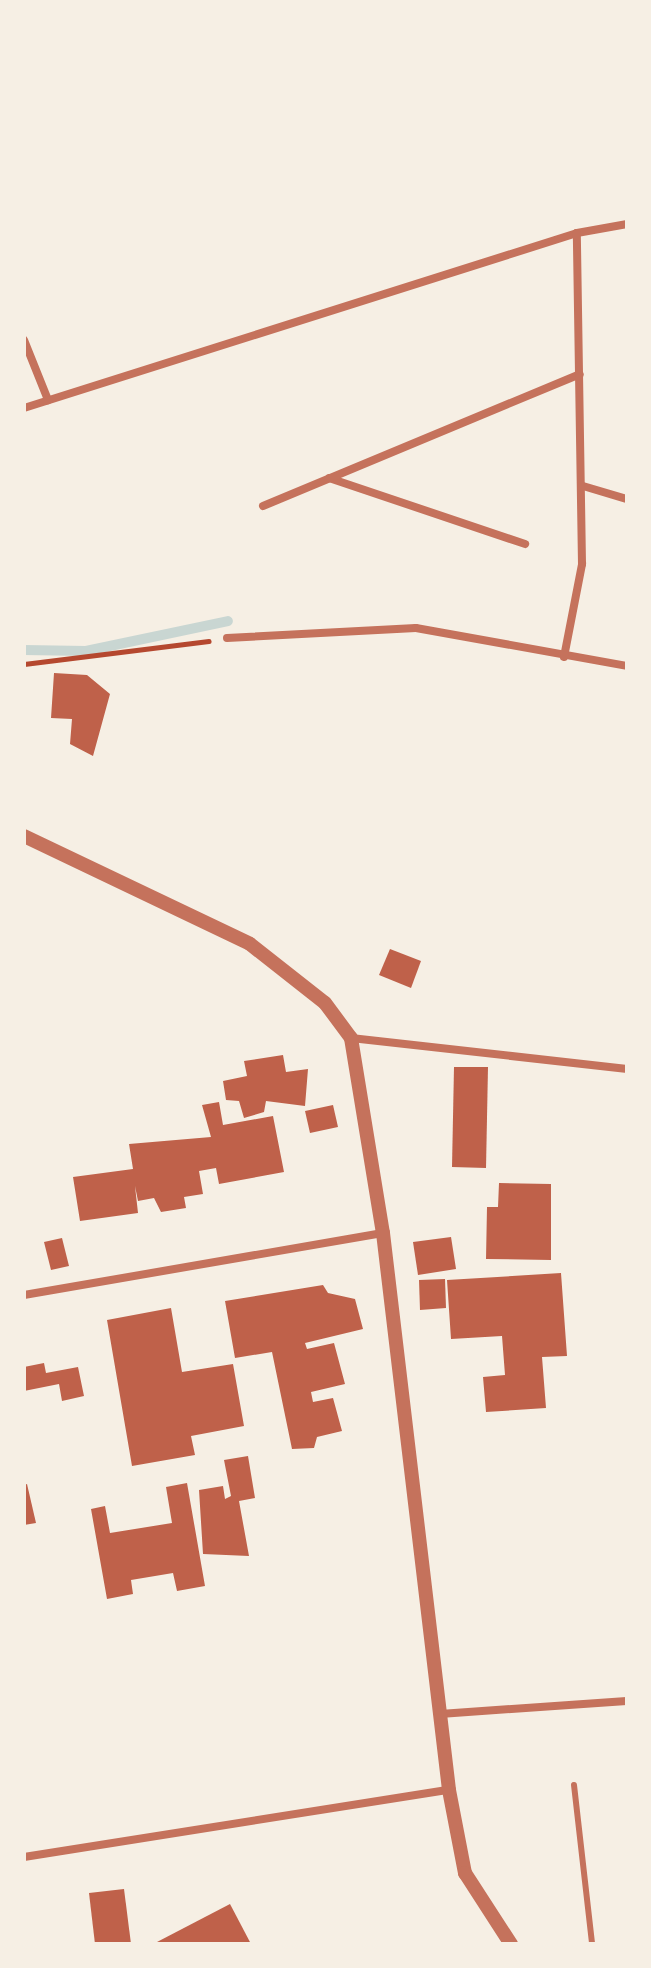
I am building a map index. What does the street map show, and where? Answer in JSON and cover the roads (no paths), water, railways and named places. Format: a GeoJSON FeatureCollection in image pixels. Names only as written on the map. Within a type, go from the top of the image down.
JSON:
{"type":"FeatureCollection","features":[{"type":"Feature","properties":{"kind":"street"},"geometry":{"type":"LineString","coordinates":[[24,408],[577,233],[627,224]]}},
{"type":"Feature","properties":{"kind":"street"},"geometry":{"type":"LineString","coordinates":[[564,657],[582,564],[577,233]]}},
{"type":"Feature","properties":{"kind":"street"},"geometry":{"type":"LineString","coordinates":[[24,340],[48,400]]}},
{"type":"Feature","properties":{"kind":"street"},"geometry":{"type":"LineString","coordinates":[[263,506],[580,374]]}},
{"type":"Feature","properties":{"kind":"street"},"geometry":{"type":"LineString","coordinates":[[329,478],[525,544]]}},
{"type":"Feature","properties":{"kind":"street"},"geometry":{"type":"LineString","coordinates":[[583,486],[627,499]]}},
{"type":"Feature","properties":{"kind":"street"},"geometry":{"type":"LineString","coordinates":[[227,638],[416,628],[627,666]]}},
{"type":"Feature","properties":{"kind":"street"},"geometry":{"type":"LineString","coordinates":[[24,836],[250,944],[325,1003],[351,1038],[383,1233],[449,1790],[465,1873],[511,1944]]}},
{"type":"Feature","properties":{"kind":"street"},"geometry":{"type":"LineString","coordinates":[[351,1038],[627,1069]]}},
{"type":"Feature","properties":{"kind":"street"},"geometry":{"type":"LineString","coordinates":[[24,1295],[383,1233]]}},
{"type":"Feature","properties":{"kind":"street"},"geometry":{"type":"LineString","coordinates":[[440,1714],[627,1701]]}},
{"type":"Feature","properties":{"kind":"street"},"geometry":{"type":"LineString","coordinates":[[24,1857],[449,1790]]}},
{"type":"Feature","properties":{"kind":"lane"},"geometry":{"type":"LineString","coordinates":[[574,1785],[592,1944]]}},
{"type":"Feature","properties":{"kind":"waterway"},"geometry":{"type":"LineString","coordinates":[[24,650],[86,651],[228,621]]}}]}
